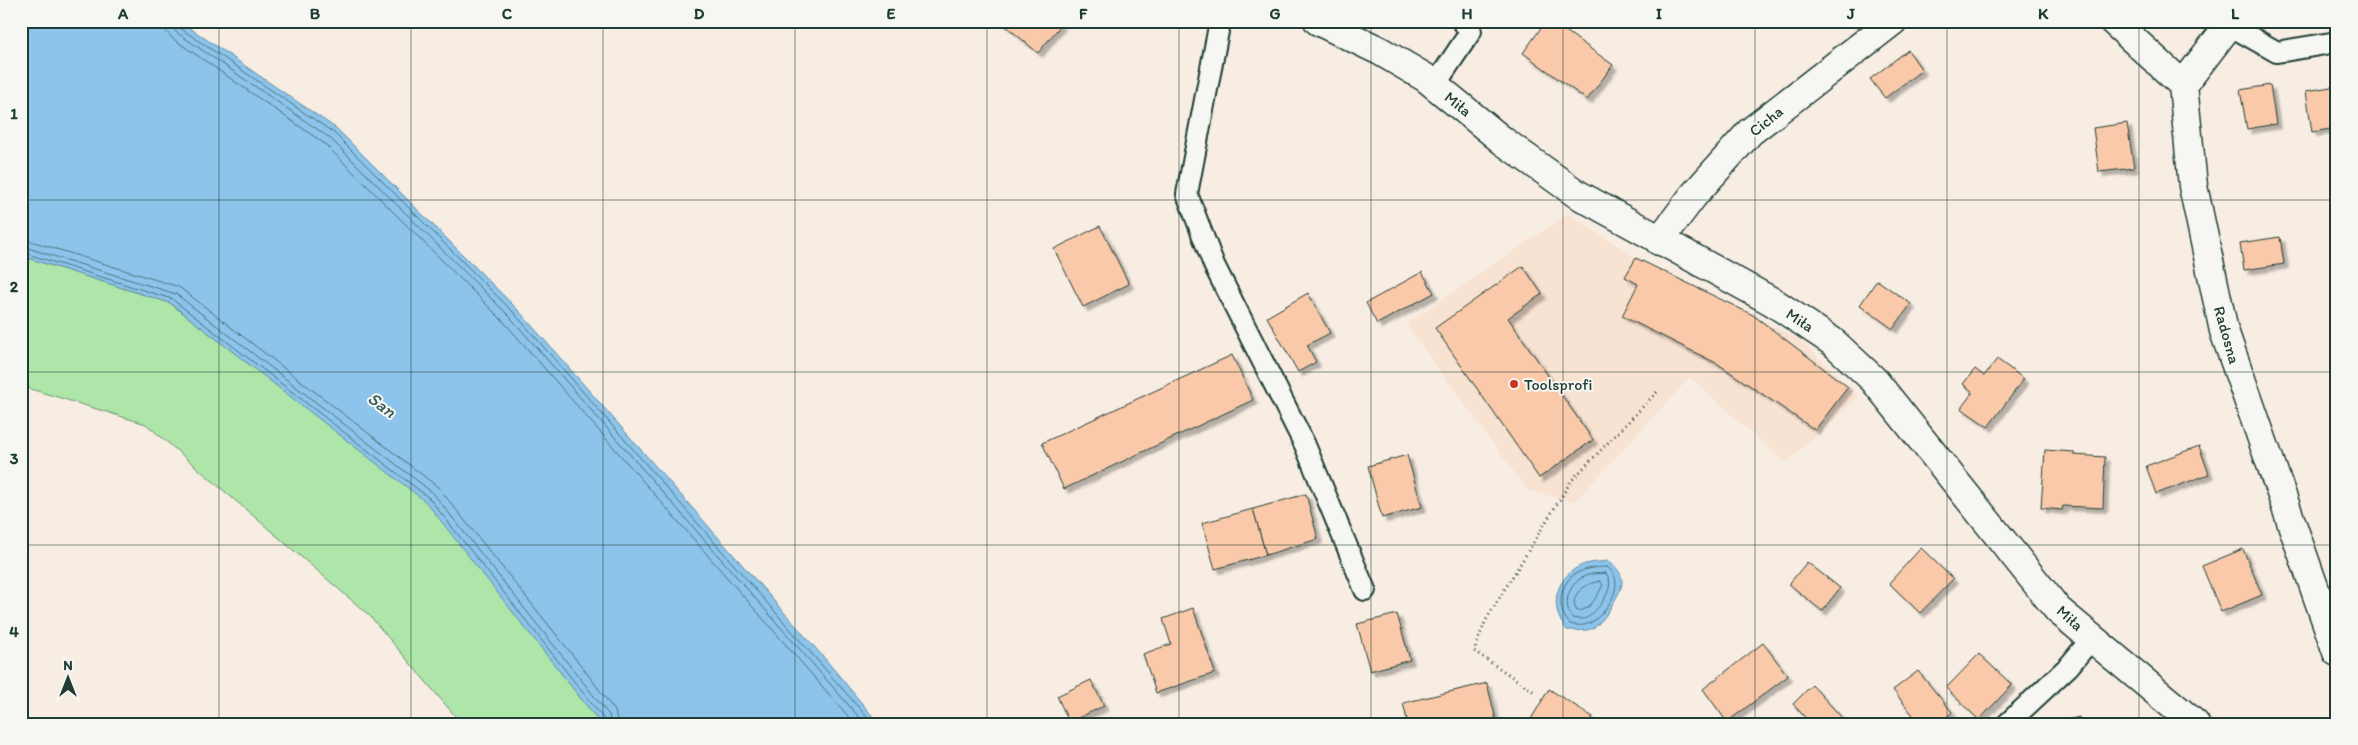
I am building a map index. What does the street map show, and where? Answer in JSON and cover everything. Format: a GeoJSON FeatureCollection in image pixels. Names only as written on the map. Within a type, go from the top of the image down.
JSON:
{"type":"FeatureCollection","features":[{"type":"Feature","properties":{"kind":"street","name":"Miła"},"geometry":{"type":"LineString","coordinates":[[1318,21],[1380,51],[1435,85],[1503,141],[1577,194],[1659,241],[1773,302],[1833,342],[1868,374],[2058,610],[2195,724]]}},
{"type":"Feature","properties":{"kind":"street","name":"Cicha"},"geometry":{"type":"LineString","coordinates":[[1659,241],[1693,196],[1750,132],[1893,21]]}},
{"type":"Feature","properties":{"kind":"street"},"geometry":{"type":"LineString","coordinates":[[2113,21],[2183,85],[2230,23]]}},
{"type":"Feature","properties":{"kind":"street","name":"Radosna"},"geometry":{"type":"LineString","coordinates":[[2183,85],[2193,186],[2224,331],[2337,652]]}},
{"type":"Feature","properties":{"kind":"lane"},"geometry":{"type":"LineString","coordinates":[[1220,21],[1187,194],[1214,265],[1305,445],[1365,590]]}},
{"type":"Feature","properties":{"kind":"lane"},"geometry":{"type":"LineString","coordinates":[[1435,85],[1471,31],[1462,21]]}},
{"type":"Feature","properties":{"kind":"lane"},"geometry":{"type":"LineString","coordinates":[[2230,23],[2277,52],[2337,42]]}},
{"type":"Feature","properties":{"kind":"lane"},"geometry":{"type":"LineString","coordinates":[[2008,724],[2069,666],[2092,638]]}},
{"type":"Feature","properties":{"kind":"path"},"geometry":{"type":"LineString","coordinates":[[1533,691],[1474,651],[1486,620],[1571,481],[1657,392]]}},
{"type":"Feature","properties":{"kind":"shaded area"},"geometry":{"type":"Polygon","coordinates":[[[1568,214],[1636,258],[1798,338],[1859,397],[1785,463],[1690,377],[1574,502],[1527,490],[1406,324],[1568,214]]]}},
{"type":"Feature","properties":{"kind":"green space"},"geometry":{"type":"Polygon","coordinates":[[[21,256],[170,303],[427,502],[601,724],[462,724],[369,615],[146,424],[21,386],[21,256]]]}},
{"type":"Feature","properties":{"kind":"water","name":"San"},"geometry":{"type":"Polygon","coordinates":[[[21,21],[181,22],[337,129],[518,310],[826,660],[879,724],[601,724],[426,502],[170,303],[21,256],[21,21]]]}},
{"type":"Feature","properties":{"kind":"water"},"geometry":{"type":"Polygon","coordinates":[[[1608,561],[1615,566],[1621,577],[1622,582],[1619,593],[1602,620],[1595,627],[1585,630],[1567,630],[1557,611],[1556,602],[1561,583],[1567,575],[1585,564],[1608,561]]]}},
{"type":"Feature","properties":{"kind":"building"},"geometry":{"type":"Polygon","coordinates":[[[1000,21],[1056,21],[1061,25],[1038,53],[1000,21]]]}},
{"type":"Feature","properties":{"kind":"building"},"geometry":{"type":"Polygon","coordinates":[[[1546,21],[1552,21],[1613,65],[1587,100],[1523,53],[1546,21]]]}},
{"type":"Feature","properties":{"kind":"building"},"geometry":{"type":"Polygon","coordinates":[[[1908,50],[1922,70],[1885,98],[1870,79],[1908,50]]]}},
{"type":"Feature","properties":{"kind":"building"},"geometry":{"type":"Polygon","coordinates":[[[2270,85],[2276,124],[2247,129],[2240,90],[2270,85]]]}},
{"type":"Feature","properties":{"kind":"building"},"geometry":{"type":"Polygon","coordinates":[[[2337,86],[2337,128],[2312,132],[2306,91],[2337,86]]]}},
{"type":"Feature","properties":{"kind":"building"},"geometry":{"type":"Polygon","coordinates":[[[2127,123],[2134,168],[2099,172],[2093,128],[2127,123]]]}},
{"type":"Feature","properties":{"kind":"building"},"geometry":{"type":"Polygon","coordinates":[[[1100,226],[1129,284],[1083,307],[1054,249],[1100,226]]]}},
{"type":"Feature","properties":{"kind":"building"},"geometry":{"type":"Polygon","coordinates":[[[2280,237],[2284,264],[2244,270],[2240,243],[2280,237]]]}},
{"type":"Feature","properties":{"kind":"building"},"geometry":{"type":"Polygon","coordinates":[[[1636,258],[1753,315],[1848,387],[1815,430],[1718,364],[1622,316],[1638,284],[1625,277],[1636,258]]]}},
{"type":"Feature","properties":{"kind":"building","name":"Toolsprofi"},"geometry":{"type":"Polygon","coordinates":[[[1523,266],[1542,294],[1508,318],[1593,440],[1539,478],[1435,328],[1523,266]]]}},
{"type":"Feature","properties":{"kind":"building"},"geometry":{"type":"Polygon","coordinates":[[[1422,272],[1434,293],[1377,324],[1366,303],[1422,272]]]}},
{"type":"Feature","properties":{"kind":"building"},"geometry":{"type":"Polygon","coordinates":[[[1877,280],[1911,304],[1893,329],[1860,305],[1877,280]]]}},
{"type":"Feature","properties":{"kind":"building"},"geometry":{"type":"Polygon","coordinates":[[[1308,293],[1330,333],[1307,345],[1316,362],[1298,372],[1267,317],[1308,293]]]}},
{"type":"Feature","properties":{"kind":"building"},"geometry":{"type":"Polygon","coordinates":[[[1232,355],[1253,400],[1064,489],[1042,443],[1232,355]]]}},
{"type":"Feature","properties":{"kind":"building"},"geometry":{"type":"Polygon","coordinates":[[[1997,359],[2024,379],[1988,427],[1961,408],[1973,392],[1963,384],[1975,369],[1984,376],[1997,359]]]}},
{"type":"Feature","properties":{"kind":"building"},"geometry":{"type":"Polygon","coordinates":[[[2199,446],[2209,474],[2156,494],[2146,466],[2199,446]]]}},
{"type":"Feature","properties":{"kind":"building"},"geometry":{"type":"Polygon","coordinates":[[[2045,450],[2074,452],[2074,455],[2105,457],[2103,508],[2063,506],[2062,510],[2041,508],[2045,450]]]}},
{"type":"Feature","properties":{"kind":"building"},"geometry":{"type":"Polygon","coordinates":[[[1407,455],[1422,507],[1382,518],[1368,466],[1407,455]]]}},
{"type":"Feature","properties":{"kind":"building"},"geometry":{"type":"Polygon","coordinates":[[[1306,494],[1318,539],[1266,555],[1253,509],[1306,494]]]}},
{"type":"Feature","properties":{"kind":"building"},"geometry":{"type":"Polygon","coordinates":[[[1253,509],[1266,555],[1215,569],[1202,523],[1253,509]]]}},
{"type":"Feature","properties":{"kind":"building"},"geometry":{"type":"Polygon","coordinates":[[[1921,548],[1953,579],[1920,613],[1889,583],[1921,548]]]}},
{"type":"Feature","properties":{"kind":"building"},"geometry":{"type":"Polygon","coordinates":[[[2243,549],[2262,595],[2221,612],[2202,566],[2243,549]]]}},
{"type":"Feature","properties":{"kind":"building"},"geometry":{"type":"Polygon","coordinates":[[[1807,562],[1840,588],[1822,611],[1789,584],[1807,562]]]}},
{"type":"Feature","properties":{"kind":"building"},"geometry":{"type":"Polygon","coordinates":[[[1193,608],[1215,673],[1156,693],[1143,654],[1171,644],[1163,619],[1193,608]]]}},
{"type":"Feature","properties":{"kind":"building"},"geometry":{"type":"Polygon","coordinates":[[[1397,614],[1410,660],[1370,671],[1357,624],[1397,614]]]}},
{"type":"Feature","properties":{"kind":"building"},"geometry":{"type":"Polygon","coordinates":[[[1763,643],[1788,676],[1727,722],[1703,689],[1763,643]]]}},
{"type":"Feature","properties":{"kind":"building"},"geometry":{"type":"Polygon","coordinates":[[[1979,654],[2012,685],[1979,720],[1946,688],[1979,654]]]}},
{"type":"Feature","properties":{"kind":"building"},"geometry":{"type":"Polygon","coordinates":[[[1918,671],[1952,712],[1939,724],[1920,724],[1893,690],[1918,671]]]}},
{"type":"Feature","properties":{"kind":"building"},"geometry":{"type":"Polygon","coordinates":[[[1091,680],[1104,706],[1069,722],[1057,696],[1091,680]]]}},
{"type":"Feature","properties":{"kind":"building"},"geometry":{"type":"Polygon","coordinates":[[[1487,683],[1497,724],[1408,724],[1403,703],[1487,683]]]}},
{"type":"Feature","properties":{"kind":"building"},"geometry":{"type":"Polygon","coordinates":[[[1812,685],[1844,720],[1839,724],[1811,724],[1793,704],[1812,685]]]}},
{"type":"Feature","properties":{"kind":"building"},"geometry":{"type":"Polygon","coordinates":[[[1549,689],[1593,717],[1585,724],[1528,724],[1549,689]]]}},
{"type":"Feature","properties":{"kind":"building"},"geometry":{"type":"Polygon","coordinates":[[[2079,717],[2080,724],[2055,724],[2055,723],[2079,717]]]}},
{"type":"Feature","properties":{"kind":"place","name":"Toolsprofi"},"geometry":{"type":"Point","coordinates":[1514,384]}}]}
